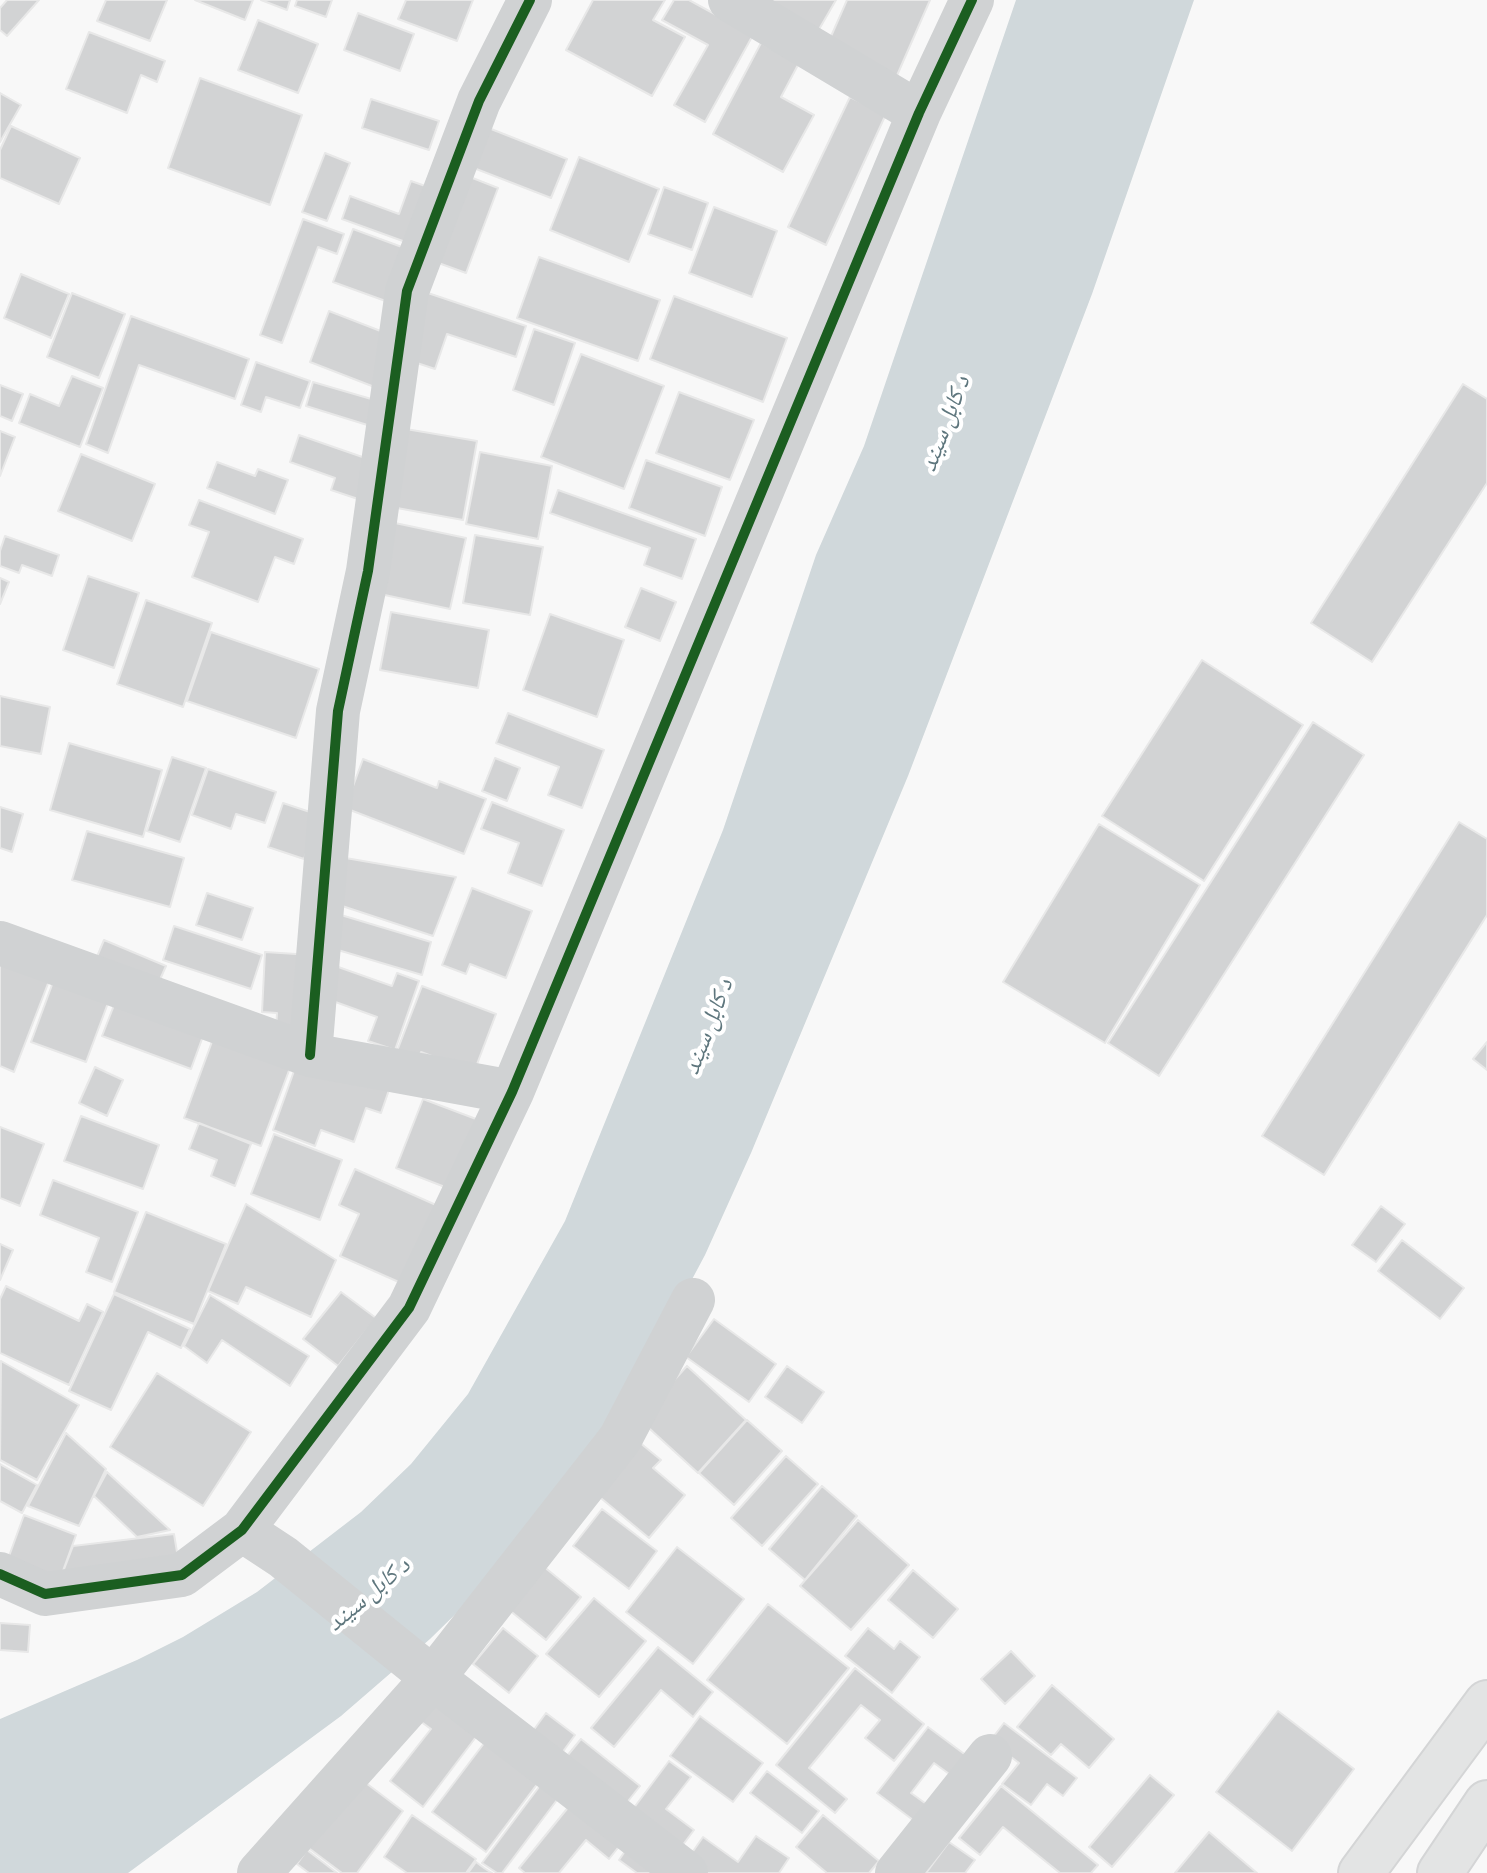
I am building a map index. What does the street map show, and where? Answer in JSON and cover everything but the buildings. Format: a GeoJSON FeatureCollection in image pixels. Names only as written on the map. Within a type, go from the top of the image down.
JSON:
{"type":"FeatureCollection","features":[{"type":"Feature","properties":{"kind":"main road"},"geometry":{"type":"LineString","coordinates":[[1417,1873],[1372,1859],[1487,1703]]}},
{"type":"Feature","properties":{"kind":"main road"},"geometry":{"type":"LineString","coordinates":[[1440,1873],[1487,1803]]}},
{"type":"Feature","properties":{"kind":"street"},"geometry":{"type":"LineString","coordinates":[[310,1055],[338,711],[368,571],[407,291],[479,101],[530,0]]}},
{"type":"Feature","properties":{"kind":"street"},"geometry":{"type":"LineString","coordinates":[[730,0],[919,113]]}},
{"type":"Feature","properties":{"kind":"street"},"geometry":{"type":"LineString","coordinates":[[0,1574],[45,1594],[182,1575],[242,1530],[409,1308],[512,1092],[919,113],[972,0]]}},
{"type":"Feature","properties":{"kind":"street"},"geometry":{"type":"LineString","coordinates":[[0,943],[310,1055],[512,1092]]}},
{"type":"Feature","properties":{"kind":"street"},"geometry":{"type":"LineString","coordinates":[[259,1873],[620,1439],[693,1300]]}},
{"type":"Feature","properties":{"kind":"street"},"geometry":{"type":"LineString","coordinates":[[242,1530],[283,1557],[686,1873]]}},
{"type":"Feature","properties":{"kind":"street"},"geometry":{"type":"LineString","coordinates":[[897,1873],[990,1756]]}},
{"type":"Feature","properties":{"kind":"water","name":"د کابل سيند"},"geometry":{"type":"Polygon","coordinates":[[[1016,0],[1194,0],[1092,294],[908,776],[751,1153],[705,1255],[657,1345],[616,1414],[475,1595],[430,1639],[341,1716],[128,1873],[0,1873],[0,1719],[183,1637],[257,1592],[361,1512],[411,1464],[468,1394],[565,1221],[723,830],[816,555],[864,446],[1016,0]]]}},
{"type":"Feature","properties":{"kind":"cycle path"},"geometry":{"type":"LineString","coordinates":[[310,1055],[338,711],[368,571],[407,291],[479,101],[530,0]]}},
{"type":"Feature","properties":{"kind":"cycle path"},"geometry":{"type":"LineString","coordinates":[[0,1574],[45,1594],[182,1575],[242,1530],[409,1308],[512,1092],[919,113],[972,0]]}}]}
